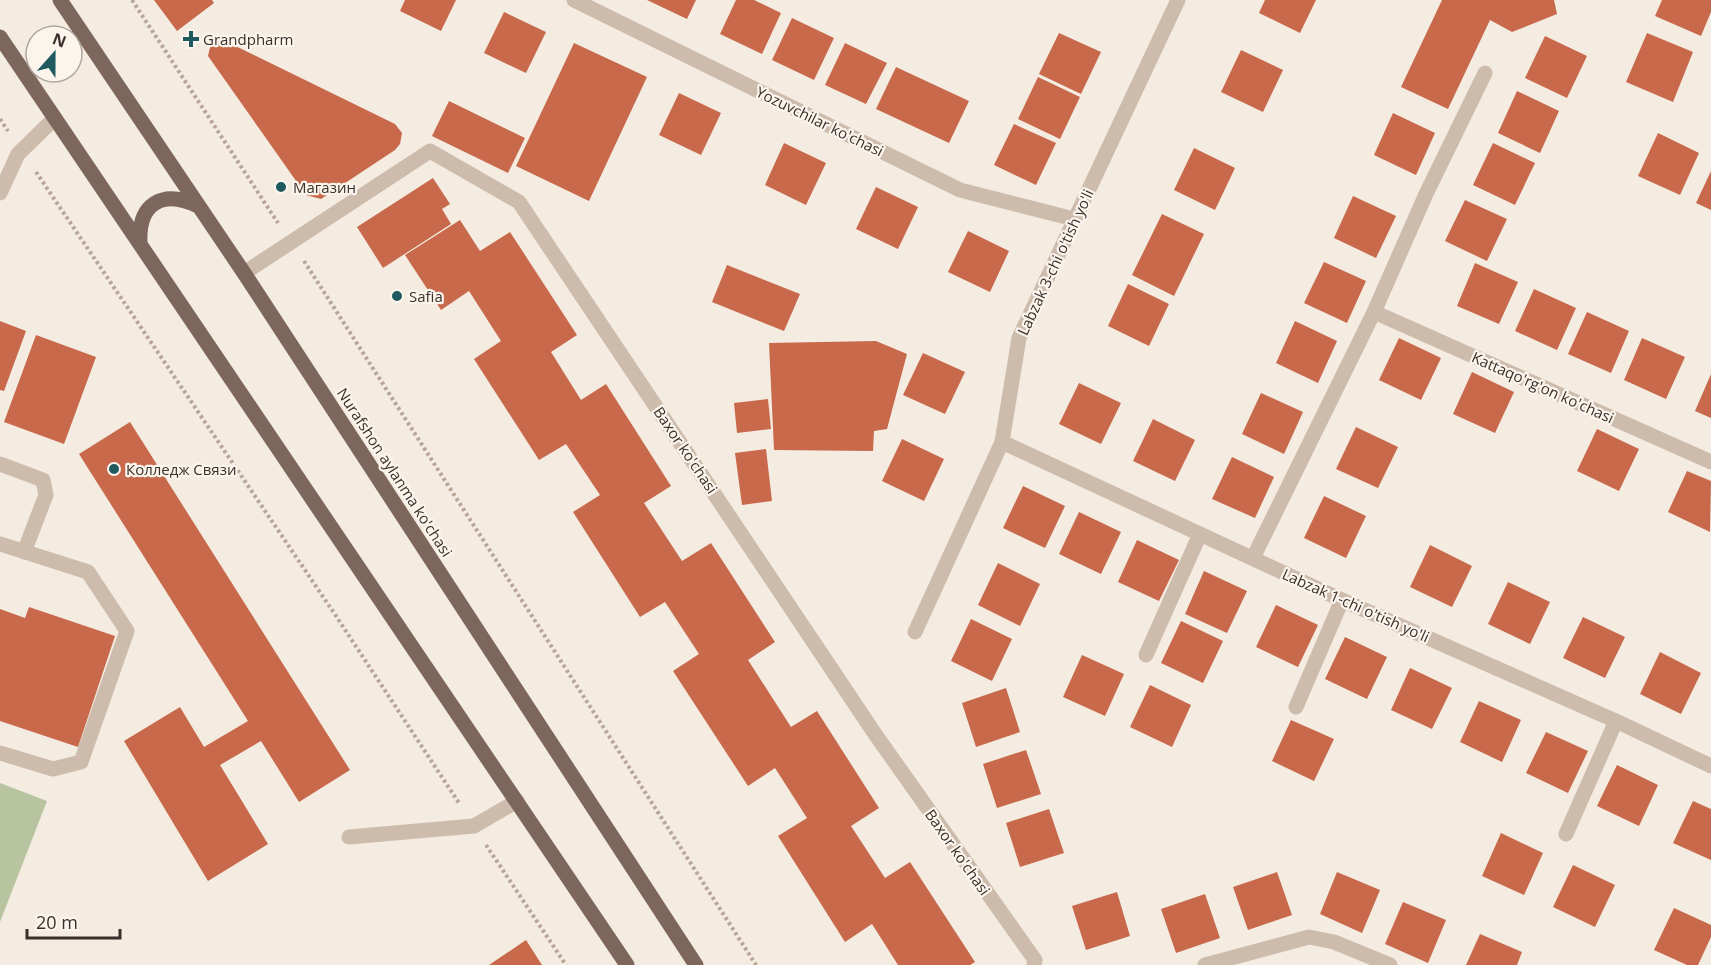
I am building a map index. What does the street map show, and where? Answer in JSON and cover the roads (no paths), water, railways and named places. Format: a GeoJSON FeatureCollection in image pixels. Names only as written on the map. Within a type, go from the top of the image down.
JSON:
{"type":"FeatureCollection","features":[{"type":"Feature","properties":{"kind":"main road","name":"Nurafshon aylanma ko'chasi"},"geometry":{"type":"LineString","coordinates":[[60,0],[244,273],[696,965]]}},
{"type":"Feature","properties":{"kind":"main road"},"geometry":{"type":"LineString","coordinates":[[0,37],[627,965]]}},
{"type":"Feature","properties":{"kind":"main road"},"geometry":{"type":"LineString","coordinates":[[140,243],[139,230],[142,219],[156,201],[174,197],[198,206]]}},
{"type":"Feature","properties":{"kind":"street","name":"Yozuvchilar ko'chasi"},"geometry":{"type":"LineString","coordinates":[[574,0],[960,190],[1074,219]]}},
{"type":"Feature","properties":{"kind":"street","name":"Labzak 3-chi o'tish yo'li"},"geometry":{"type":"LineString","coordinates":[[915,632],[1002,442],[1019,338],[1178,0]]}},
{"type":"Feature","properties":{"kind":"street"},"geometry":{"type":"LineString","coordinates":[[1253,558],[1374,312],[1426,194],[1485,73]]}},
{"type":"Feature","properties":{"kind":"street"},"geometry":{"type":"LineString","coordinates":[[0,193],[18,154],[55,118]]}},
{"type":"Feature","properties":{"kind":"street","name":"Baxor ko'chasi"},"geometry":{"type":"LineString","coordinates":[[244,273],[430,151],[519,202],[875,734],[1035,960],[1034,965]]}},
{"type":"Feature","properties":{"kind":"street","name":"Kattaqo'rg'on ko'chasi"},"geometry":{"type":"LineString","coordinates":[[1374,312],[1711,462]]}},
{"type":"Feature","properties":{"kind":"street","name":"Labzak 1-chi o'tish yo'li"},"geometry":{"type":"LineString","coordinates":[[1002,442],[1342,600],[1616,721],[1711,766]]}},
{"type":"Feature","properties":{"kind":"street"},"geometry":{"type":"LineString","coordinates":[[0,464],[43,480],[46,495],[24,552]]}},
{"type":"Feature","properties":{"kind":"street"},"geometry":{"type":"LineString","coordinates":[[1146,656],[1200,534]]}},
{"type":"Feature","properties":{"kind":"street"},"geometry":{"type":"LineString","coordinates":[[0,544],[88,572],[128,631],[81,762],[53,770],[0,753]]}},
{"type":"Feature","properties":{"kind":"street"},"geometry":{"type":"LineString","coordinates":[[1296,707],[1342,600]]}},
{"type":"Feature","properties":{"kind":"street"},"geometry":{"type":"LineString","coordinates":[[1566,834],[1616,721]]}},
{"type":"Feature","properties":{"kind":"street"},"geometry":{"type":"LineString","coordinates":[[349,837],[474,826],[517,801]]}},
{"type":"Feature","properties":{"kind":"street"},"geometry":{"type":"LineString","coordinates":[[1205,965],[1309,937],[1334,942],[1390,965]]}},
{"type":"Feature","properties":{"kind":"place","name":"Grandpharm"},"geometry":{"type":"Point","coordinates":[191,39]}},
{"type":"Feature","properties":{"kind":"place","name":"Магазин"},"geometry":{"type":"Point","coordinates":[281,187]}},
{"type":"Feature","properties":{"kind":"place","name":"Safia"},"geometry":{"type":"Point","coordinates":[397,296]}},
{"type":"Feature","properties":{"kind":"place","name":"Колледж Связи"},"geometry":{"type":"Point","coordinates":[114,469]}}]}
